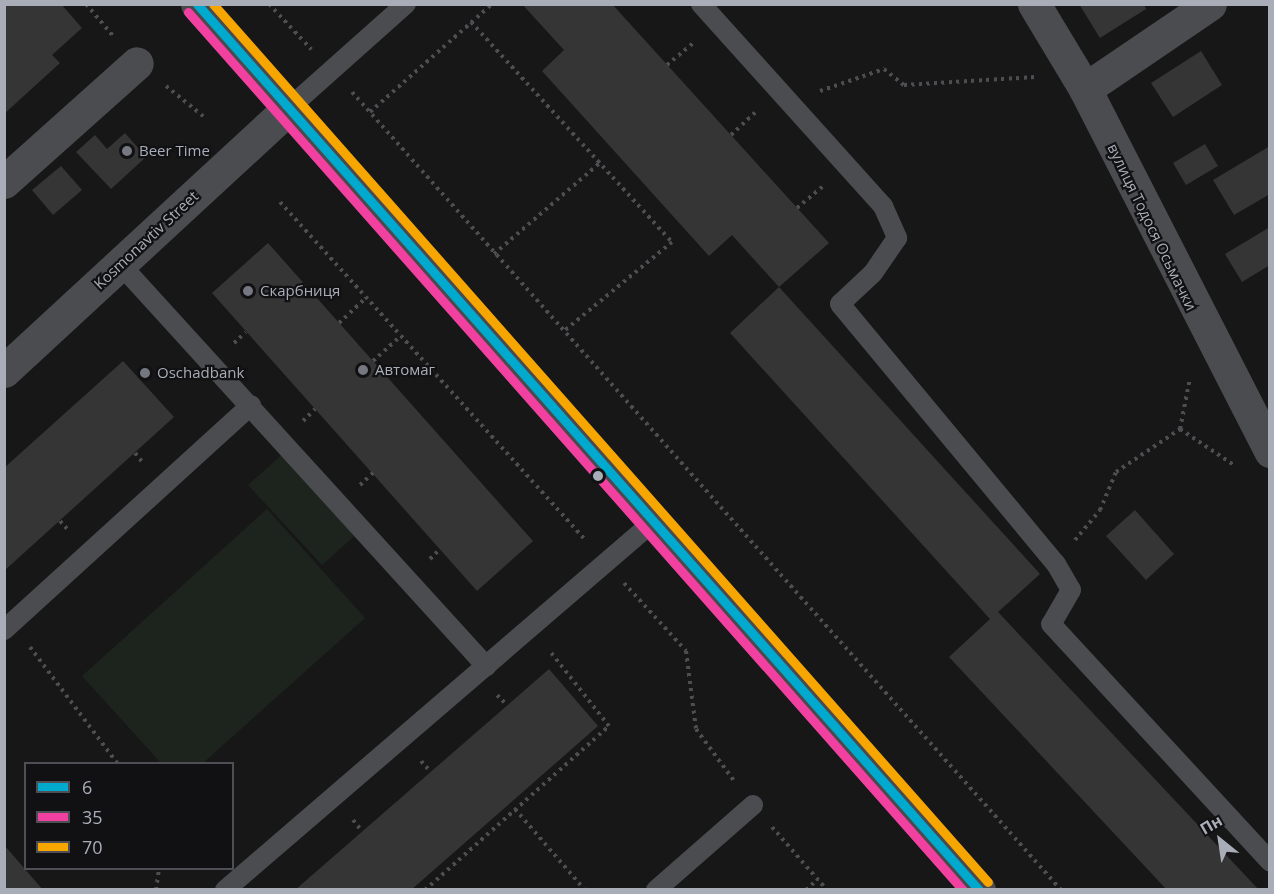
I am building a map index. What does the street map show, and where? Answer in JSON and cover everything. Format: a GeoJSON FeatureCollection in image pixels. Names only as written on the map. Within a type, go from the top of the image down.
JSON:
{"type":"FeatureCollection","features":[{"type":"Feature","properties":{"kind":"street"},"geometry":{"type":"LineString","coordinates":[[197,4],[979,890]]}},
{"type":"Feature","properties":{"kind":"street","name":"вулиця Тодося Осьмачки"},"geometry":{"type":"LineString","coordinates":[[1034,4],[1081,84],[1200,324],[1269,451]]}},
{"type":"Feature","properties":{"kind":"street"},"geometry":{"type":"LineString","coordinates":[[1081,84],[1210,4]]}},
{"type":"Feature","properties":{"kind":"street"},"geometry":{"type":"LineString","coordinates":[[4,182],[137,63]]}},
{"type":"Feature","properties":{"kind":"street","name":"Kosmonavtiv Street"},"geometry":{"type":"LineString","coordinates":[[4,371],[288,109]]}},
{"type":"Feature","properties":{"kind":"lane"},"geometry":{"type":"LineString","coordinates":[[288,109],[333,72],[406,4]]}},
{"type":"Feature","properties":{"kind":"lane"},"geometry":{"type":"LineString","coordinates":[[701,4],[883,206],[897,238],[873,273],[840,304],[1056,564],[1071,590],[1051,624],[1269,861]]}},
{"type":"Feature","properties":{"kind":"lane"},"geometry":{"type":"LineString","coordinates":[[120,264],[486,666]]}},
{"type":"Feature","properties":{"kind":"lane"},"geometry":{"type":"LineString","coordinates":[[8,626],[250,405]]}},
{"type":"Feature","properties":{"kind":"lane"},"geometry":{"type":"LineString","coordinates":[[225,890],[530,626],[607,564],[653,522]]}},
{"type":"Feature","properties":{"kind":"lane"},"geometry":{"type":"LineString","coordinates":[[656,890],[753,805]]}},
{"type":"Feature","properties":{"kind":"path"},"geometry":{"type":"LineString","coordinates":[[269,4],[370,112],[1061,890]]}},
{"type":"Feature","properties":{"kind":"path"},"geometry":{"type":"LineString","coordinates":[[370,112],[492,4]]}},
{"type":"Feature","properties":{"kind":"path"},"geometry":{"type":"LineString","coordinates":[[471,22],[672,242],[564,331]]}},
{"type":"Feature","properties":{"kind":"path"},"geometry":{"type":"LineString","coordinates":[[667,65],[717,23]]}},
{"type":"Feature","properties":{"kind":"path"},"geometry":{"type":"LineString","coordinates":[[789,102],[884,69],[904,85],[965,84],[1000,76],[1081,84]]}},
{"type":"Feature","properties":{"kind":"path"},"geometry":{"type":"LineString","coordinates":[[494,254],[601,162]]}},
{"type":"Feature","properties":{"kind":"path"},"geometry":{"type":"LineString","coordinates":[[280,202],[686,651],[696,729],[753,805],[827,890]]}},
{"type":"Feature","properties":{"kind":"path"},"geometry":{"type":"LineString","coordinates":[[339,323],[366,298]]}},
{"type":"Feature","properties":{"kind":"path"},"geometry":{"type":"LineString","coordinates":[[1056,564],[1100,510],[1116,472],[1180,429],[1200,324]]}},
{"type":"Feature","properties":{"kind":"path"},"geometry":{"type":"LineString","coordinates":[[373,361],[400,336]]}},
{"type":"Feature","properties":{"kind":"path"},"geometry":{"type":"LineString","coordinates":[[1180,429],[1241,470]]}},
{"type":"Feature","properties":{"kind":"path"},"geometry":{"type":"LineString","coordinates":[[8,626],[116,762]]}},
{"type":"Feature","properties":{"kind":"path"},"geometry":{"type":"LineString","coordinates":[[425,890],[609,726],[530,626]]}},
{"type":"Feature","properties":{"kind":"path"},"geometry":{"type":"LineString","coordinates":[[515,809],[585,890]]}},
{"type":"Feature","properties":{"kind":"path"},"geometry":{"type":"LineString","coordinates":[[156,890],[159,870]]}},
{"type":"Feature","properties":{"kind":"path"},"geometry":{"type":"LineString","coordinates":[[806,890],[818,879]]}},
{"type":"Feature","properties":{"kind":"shaded area"},"geometry":{"type":"Polygon","coordinates":[[[285,452],[359,532],[322,565],[248,485],[285,452]]]}},
{"type":"Feature","properties":{"kind":"shaded area"},"geometry":{"type":"Polygon","coordinates":[[[267,509],[365,618],[204,762],[160,762],[82,676],[267,509]]]}},
{"type":"Feature","properties":{"kind":"building"},"geometry":{"type":"Polygon","coordinates":[[[4,4],[61,4],[82,28],[52,55],[60,63],[4,114],[4,4]]]}},
{"type":"Feature","properties":{"kind":"building"},"geometry":{"type":"Polygon","coordinates":[[[522,4],[612,4],[829,243],[779,287],[732,235],[709,256],[542,71],[564,50],[522,4]]]}},
{"type":"Feature","properties":{"kind":"building"},"geometry":{"type":"Polygon","coordinates":[[[1079,4],[1144,4],[1146,9],[1100,38],[1079,4]]]}},
{"type":"Feature","properties":{"kind":"building"},"geometry":{"type":"Polygon","coordinates":[[[1201,51],[1222,85],[1173,117],[1151,83],[1201,51]]]}},
{"type":"Feature","properties":{"kind":"building"},"geometry":{"type":"Polygon","coordinates":[[[125,133],[146,157],[111,189],[76,152],[95,135],[107,149],[125,133]]]}},
{"type":"Feature","properties":{"kind":"building"},"geometry":{"type":"Polygon","coordinates":[[[1205,144],[1218,166],[1186,185],[1173,163],[1205,144]]]}},
{"type":"Feature","properties":{"kind":"building"},"geometry":{"type":"Polygon","coordinates":[[[1270,146],[1270,194],[1234,215],[1213,180],[1270,146]]]}},
{"type":"Feature","properties":{"kind":"building"},"geometry":{"type":"Polygon","coordinates":[[[61,166],[82,190],[53,215],[32,190],[61,166]]]}},
{"type":"Feature","properties":{"kind":"building"},"geometry":{"type":"Polygon","coordinates":[[[1270,227],[1270,265],[1242,282],[1225,254],[1270,227]]]}},
{"type":"Feature","properties":{"kind":"building"},"geometry":{"type":"Polygon","coordinates":[[[268,243],[533,541],[477,591],[212,293],[268,243]]]}},
{"type":"Feature","properties":{"kind":"building"},"geometry":{"type":"Polygon","coordinates":[[[779,287],[1040,574],[998,612],[1259,890],[1167,890],[949,657],[990,619],[730,333],[779,287]]]}},
{"type":"Feature","properties":{"kind":"building"},"geometry":{"type":"Polygon","coordinates":[[[123,361],[174,417],[4,571],[4,468],[123,361]]]}},
{"type":"Feature","properties":{"kind":"building"},"geometry":{"type":"Polygon","coordinates":[[[1135,510],[1174,554],[1146,580],[1106,536],[1135,510]]]}},
{"type":"Feature","properties":{"kind":"building"},"geometry":{"type":"Polygon","coordinates":[[[549,669],[598,726],[411,890],[295,890],[549,669]]]}},
{"type":"Feature","properties":{"kind":"building"},"geometry":{"type":"Polygon","coordinates":[[[5,846],[43,890],[5,890],[5,846]]]}},
{"type":"Feature","properties":{"kind":"transit line","name":"6"},"geometry":{"type":"LineString","coordinates":[[197,4],[979,890]]}},
{"type":"Feature","properties":{"kind":"transit line","name":"70"},"geometry":{"type":"LineString","coordinates":[[213,4],[988,882]]}},
{"type":"Feature","properties":{"kind":"transit line","name":"35"},"geometry":{"type":"LineString","coordinates":[[188,12],[963,890]]}},
{"type":"Feature","properties":{"kind":"place","name":"Beer Time"},"geometry":{"type":"Point","coordinates":[127,151]}},
{"type":"Feature","properties":{"kind":"place","name":"Скарбниця"},"geometry":{"type":"Point","coordinates":[248,291]}},
{"type":"Feature","properties":{"kind":"place","name":"Автомаг"},"geometry":{"type":"Point","coordinates":[363,370]}},
{"type":"Feature","properties":{"kind":"place","name":"Oschadbank"},"geometry":{"type":"Point","coordinates":[145,373]}}]}
